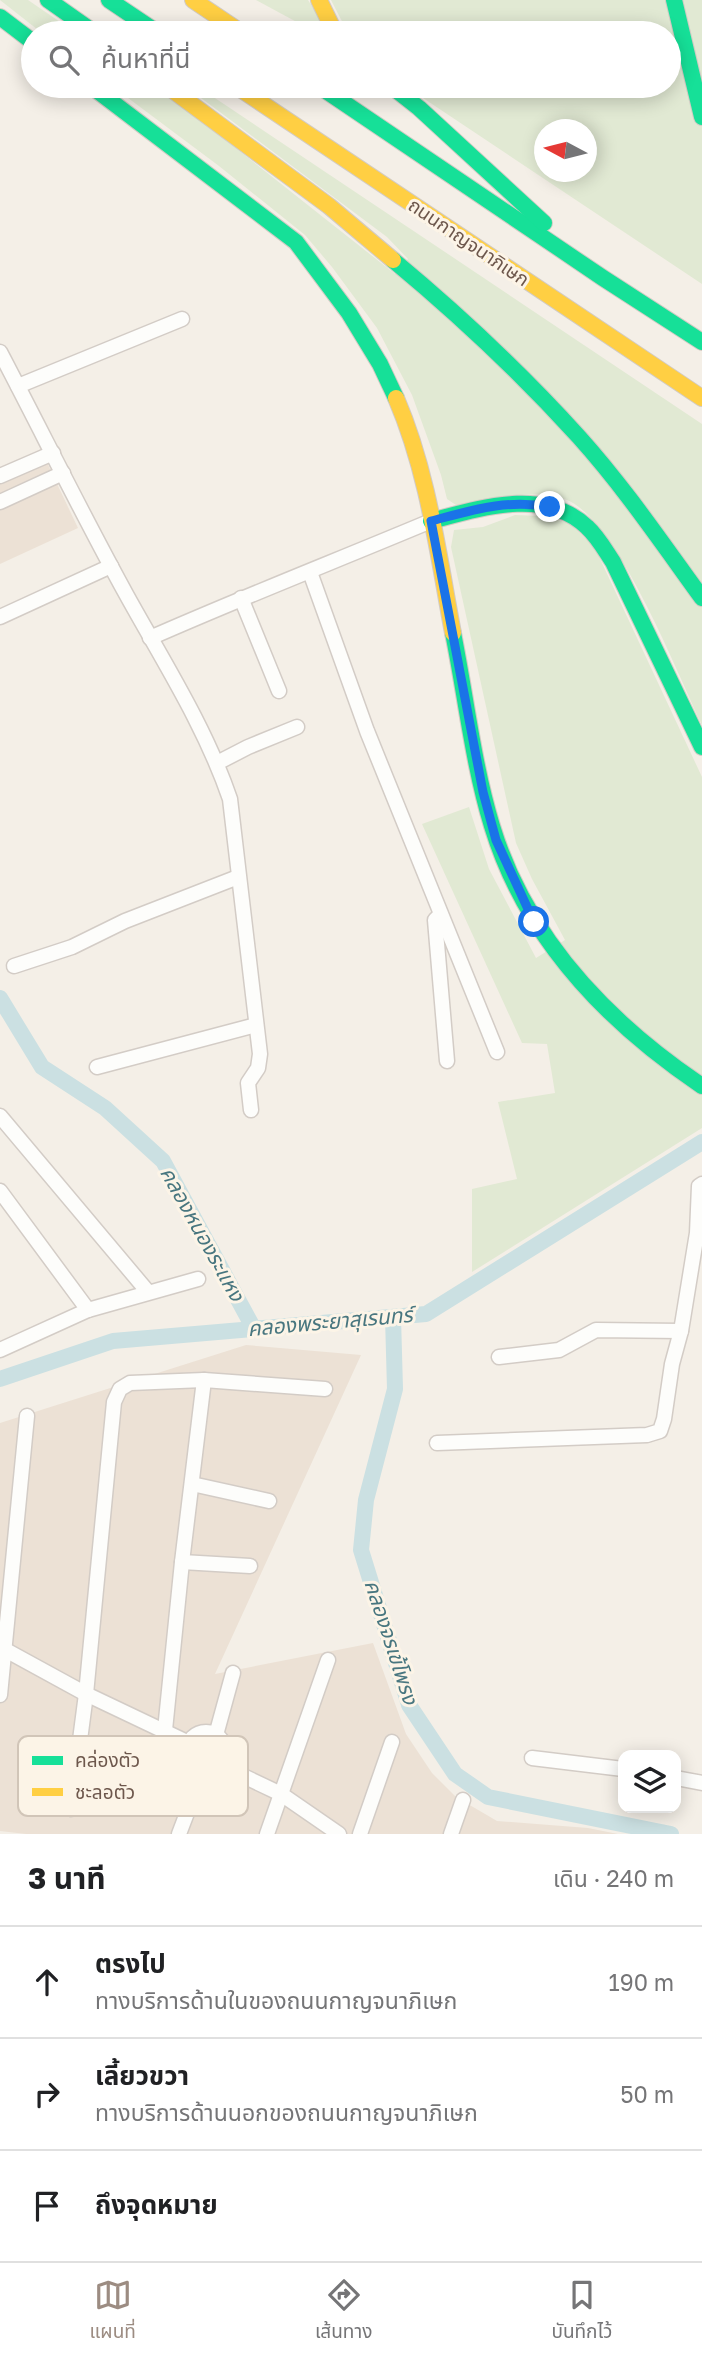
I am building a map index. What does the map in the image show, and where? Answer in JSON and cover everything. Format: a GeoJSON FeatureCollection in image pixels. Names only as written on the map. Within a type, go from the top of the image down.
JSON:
{"type":"FeatureCollection","features":[{"type":"Feature","properties":{"kind":"main road"},"geometry":{"type":"LineString","coordinates":[[48,0],[77,21]]}},
{"type":"Feature","properties":{"kind":"main road"},"geometry":{"type":"LineString","coordinates":[[108,0],[140,21]]}},
{"type":"Feature","properties":{"kind":"main road"},"geometry":{"type":"LineString","coordinates":[[193,0],[224,21]]}},
{"type":"Feature","properties":{"kind":"main road"},"geometry":{"type":"LineString","coordinates":[[319,0],[329,21]]}},
{"type":"Feature","properties":{"kind":"main road"},"geometry":{"type":"LineString","coordinates":[[674,0],[679,21]]}},
{"type":"Feature","properties":{"kind":"main road"},"geometry":{"type":"LineString","coordinates":[[0,17],[21,33]]}},
{"type":"Feature","properties":{"kind":"main road"},"geometry":{"type":"LineString","coordinates":[[681,29],[702,117]]}},
{"type":"Feature","properties":{"kind":"main road"},"geometry":{"type":"LineString","coordinates":[[107,98],[296,242],[324,275],[362,333],[397,398],[416,448],[483,792],[496,840],[534,922],[583,988],[635,1039],[702,1086]]}},
{"type":"Feature","properties":{"kind":"main road"},"geometry":{"type":"LineString","coordinates":[[183,98],[329,206],[402,267],[508,364],[579,437],[635,506],[702,598]]}},
{"type":"Feature","properties":{"kind":"main road","name":"ถนนกาญจนาภิเษก"},"geometry":{"type":"LineString","coordinates":[[254,98],[702,398]]}},
{"type":"Feature","properties":{"kind":"main road"},"geometry":{"type":"LineString","coordinates":[[337,98],[702,342]]}},
{"type":"Feature","properties":{"kind":"main road"},"geometry":{"type":"LineString","coordinates":[[406,98],[603,278]]}},
{"type":"Feature","properties":{"kind":"main road"},"geometry":{"type":"LineString","coordinates":[[431,521],[492,504],[534,504],[550,507],[583,522],[598,538],[613,562],[702,747]]}},
{"type":"Feature","properties":{"kind":"street"},"geometry":{"type":"LineString","coordinates":[[10,380],[182,319]]}},
{"type":"Feature","properties":{"kind":"street"},"geometry":{"type":"LineString","coordinates":[[0,352],[10,380],[53,453],[111,566],[192,711],[218,763],[230,799],[260,1054],[258,1068],[248,1083],[251,1111]]}},
{"type":"Feature","properties":{"kind":"street"},"geometry":{"type":"LineString","coordinates":[[0,476],[53,453]]}},
{"type":"Feature","properties":{"kind":"street"},"geometry":{"type":"LineString","coordinates":[[0,502],[63,473]]}},
{"type":"Feature","properties":{"kind":"street"},"geometry":{"type":"LineString","coordinates":[[150,638],[431,521]]}},
{"type":"Feature","properties":{"kind":"street"},"geometry":{"type":"LineString","coordinates":[[0,617],[111,566]]}},
{"type":"Feature","properties":{"kind":"street"},"geometry":{"type":"LineString","coordinates":[[306,574],[360,734],[497,1052]]}},
{"type":"Feature","properties":{"kind":"street"},"geometry":{"type":"LineString","coordinates":[[241,598],[279,691]]}},
{"type":"Feature","properties":{"kind":"street"},"geometry":{"type":"LineString","coordinates":[[218,763],[248,747],[297,727]]}},
{"type":"Feature","properties":{"kind":"street"},"geometry":{"type":"LineString","coordinates":[[14,967],[72,947],[125,921],[238,877]]}},
{"type":"Feature","properties":{"kind":"street"},"geometry":{"type":"LineString","coordinates":[[440,919],[447,1061]]}},
{"type":"Feature","properties":{"kind":"street"},"geometry":{"type":"LineString","coordinates":[[97,1067],[256,1025]]}},
{"type":"Feature","properties":{"kind":"street"},"geometry":{"type":"LineString","coordinates":[[0,1116],[148,1293]]}},
{"type":"Feature","properties":{"kind":"street"},"geometry":{"type":"LineString","coordinates":[[437,1443],[647,1435],[660,1431],[681,1331],[697,1233],[699,1186],[702,1184]]}},
{"type":"Feature","properties":{"kind":"street"},"geometry":{"type":"LineString","coordinates":[[0,1191],[88,1310]]}},
{"type":"Feature","properties":{"kind":"street"},"geometry":{"type":"LineString","coordinates":[[0,1350],[88,1310],[198,1279]]}},
{"type":"Feature","properties":{"kind":"street"},"geometry":{"type":"LineString","coordinates":[[499,1357],[559,1350],[596,1330],[681,1331]]}},
{"type":"Feature","properties":{"kind":"street"},"geometry":{"type":"LineString","coordinates":[[165,1731],[204,1380]]}},
{"type":"Feature","properties":{"kind":"street"},"geometry":{"type":"LineString","coordinates":[[81,1736],[114,1402],[120,1389],[130,1383],[204,1380],[325,1389]]}},
{"type":"Feature","properties":{"kind":"street"},"geometry":{"type":"LineString","coordinates":[[0,1695],[2,1648],[27,1416]]}},
{"type":"Feature","properties":{"kind":"street"},"geometry":{"type":"LineString","coordinates":[[192,1484],[269,1501]]}},
{"type":"Feature","properties":{"kind":"street"},"geometry":{"type":"LineString","coordinates":[[182,1562],[250,1566]]}},
{"type":"Feature","properties":{"kind":"street"},"geometry":{"type":"LineString","coordinates":[[2,1648],[86,1694],[175,1736]]}},
{"type":"Feature","properties":{"kind":"street"},"geometry":{"type":"LineString","coordinates":[[267,1834],[328,1660]]}},
{"type":"Feature","properties":{"kind":"street"},"geometry":{"type":"LineString","coordinates":[[197,1736],[208,1732],[216,1735],[233,1673]]}},
{"type":"Feature","properties":{"kind":"street"},"geometry":{"type":"LineString","coordinates":[[360,1834],[391,1742]]}},
{"type":"Feature","properties":{"kind":"street"},"geometry":{"type":"LineString","coordinates":[[532,1758],[618,1768]]}},
{"type":"Feature","properties":{"kind":"street"},"geometry":{"type":"LineString","coordinates":[[248,1778],[281,1794],[339,1834]]}},
{"type":"Feature","properties":{"kind":"street"},"geometry":{"type":"LineString","coordinates":[[681,1780],[702,1783]]}},
{"type":"Feature","properties":{"kind":"street"},"geometry":{"type":"LineString","coordinates":[[451,1834],[463,1800]]}},
{"type":"Feature","properties":{"kind":"street"},"geometry":{"type":"LineString","coordinates":[[179,1834],[186,1816]]}},
{"type":"Feature","properties":{"kind":"shaded area"},"geometry":{"type":"Polygon","coordinates":[[[41,450],[78,528],[0,564],[0,469],[41,450]]]}},
{"type":"Feature","properties":{"kind":"shaded area"},"geometry":{"type":"Polygon","coordinates":[[[246,1345],[361,1355],[215,1674],[373,1643],[406,1734],[432,1773],[456,1797],[497,1821],[588,1828],[618,1834],[26,1834],[0,1831],[0,1423],[246,1345]]]}},
{"type":"Feature","properties":{"kind":"green space"},"geometry":{"type":"Polygon","coordinates":[[[0,0],[28,0],[59,21],[27,21],[0,0]]]}},
{"type":"Feature","properties":{"kind":"green space"},"geometry":{"type":"Polygon","coordinates":[[[256,0],[308,0],[321,21],[295,21],[256,0]]]}},
{"type":"Feature","properties":{"kind":"green space"},"geometry":{"type":"Polygon","coordinates":[[[331,0],[702,0],[702,284],[549,182],[597,182],[597,119],[534,119],[534,172],[423,98],[681,98],[681,21],[342,21],[331,0]]]}},
{"type":"Feature","properties":{"kind":"green space"},"geometry":{"type":"Polygon","coordinates":[[[128,98],[168,98],[203,122],[395,274],[408,259],[387,237],[201,98],[215,98],[702,424],[702,725],[662,636],[626,567],[606,537],[586,514],[567,500],[554,496],[512,496],[456,505],[447,499],[412,395],[377,328],[305,235],[128,98]]]}},
{"type":"Feature","properties":{"kind":"green space"},"geometry":{"type":"Polygon","coordinates":[[[515,515],[540,516],[570,523],[595,548],[702,777],[702,1128],[472,1272],[472,1189],[517,1179],[498,1102],[555,1093],[547,1044],[522,1043],[422,824],[469,807],[489,869],[536,958],[565,940],[516,843],[451,547],[454,530],[483,527],[515,515]]]}},
{"type":"Feature","properties":{"kind":"waterway","name":"คลองหนองระแหง"},"geometry":{"type":"LineString","coordinates":[[0,998],[42,1067],[105,1108],[163,1161],[254,1329]]}},
{"type":"Feature","properties":{"kind":"waterway","name":"คลองพระยาสุเรนทร์"},"geometry":{"type":"LineString","coordinates":[[0,1379],[113,1341],[426,1314],[702,1142]]}},
{"type":"Feature","properties":{"kind":"waterway","name":"คลองจรเข้โพรง"},"geometry":{"type":"LineString","coordinates":[[393,1317],[395,1389],[366,1500],[361,1550],[409,1705],[455,1774],[488,1797],[671,1834]]}},
{"type":"Feature","properties":{"kind":"traffic: fast"},"geometry":{"type":"LineString","coordinates":[[48,0],[78,21]]}},
{"type":"Feature","properties":{"kind":"traffic: fast"},"geometry":{"type":"LineString","coordinates":[[109,0],[140,21]]}},
{"type":"Feature","properties":{"kind":"traffic: fast"},"geometry":{"type":"LineString","coordinates":[[674,0],[679,21]]}},
{"type":"Feature","properties":{"kind":"traffic: fast"},"geometry":{"type":"LineString","coordinates":[[0,17],[21,33]]}},
{"type":"Feature","properties":{"kind":"traffic: fast"},"geometry":{"type":"LineString","coordinates":[[681,29],[702,117]]}},
{"type":"Feature","properties":{"kind":"traffic: fast"},"geometry":{"type":"LineString","coordinates":[[107,98],[296,242],[349,313],[380,364],[396,398]]}},
{"type":"Feature","properties":{"kind":"traffic: fast"},"geometry":{"type":"LineString","coordinates":[[337,98],[702,342]]}},
{"type":"Feature","properties":{"kind":"traffic: fast"},"geometry":{"type":"LineString","coordinates":[[406,98],[544,223]]}},
{"type":"Feature","properties":{"kind":"traffic: fast"},"geometry":{"type":"LineString","coordinates":[[393,260],[489,345],[579,437],[627,495],[702,598]]}},
{"type":"Feature","properties":{"kind":"traffic: fast"},"geometry":{"type":"LineString","coordinates":[[431,521],[491,507],[532,504],[552,507],[587,527],[613,562],[702,747]]}},
{"type":"Feature","properties":{"kind":"traffic: fast"},"geometry":{"type":"LineString","coordinates":[[453,633],[485,803],[507,867],[526,905],[548,941],[603,1005],[634,1034],[702,1086]]}},
{"type":"Feature","properties":{"kind":"traffic: slow"},"geometry":{"type":"LineString","coordinates":[[193,0],[224,21]]}},
{"type":"Feature","properties":{"kind":"traffic: slow"},"geometry":{"type":"LineString","coordinates":[[319,0],[329,21]]}},
{"type":"Feature","properties":{"kind":"traffic: slow"},"geometry":{"type":"LineString","coordinates":[[183,98],[329,206],[393,260]]}},
{"type":"Feature","properties":{"kind":"traffic: slow"},"geometry":{"type":"LineString","coordinates":[[254,98],[702,398]]}},
{"type":"Feature","properties":{"kind":"traffic: slow"},"geometry":{"type":"LineString","coordinates":[[396,398],[424,484],[453,633]]}},
{"type":"Feature","properties":{"kind":"route"},"geometry":{"type":"LineString","coordinates":[[534,922],[496,840],[483,792],[431,521],[492,504],[534,504],[550,507]]}}]}
